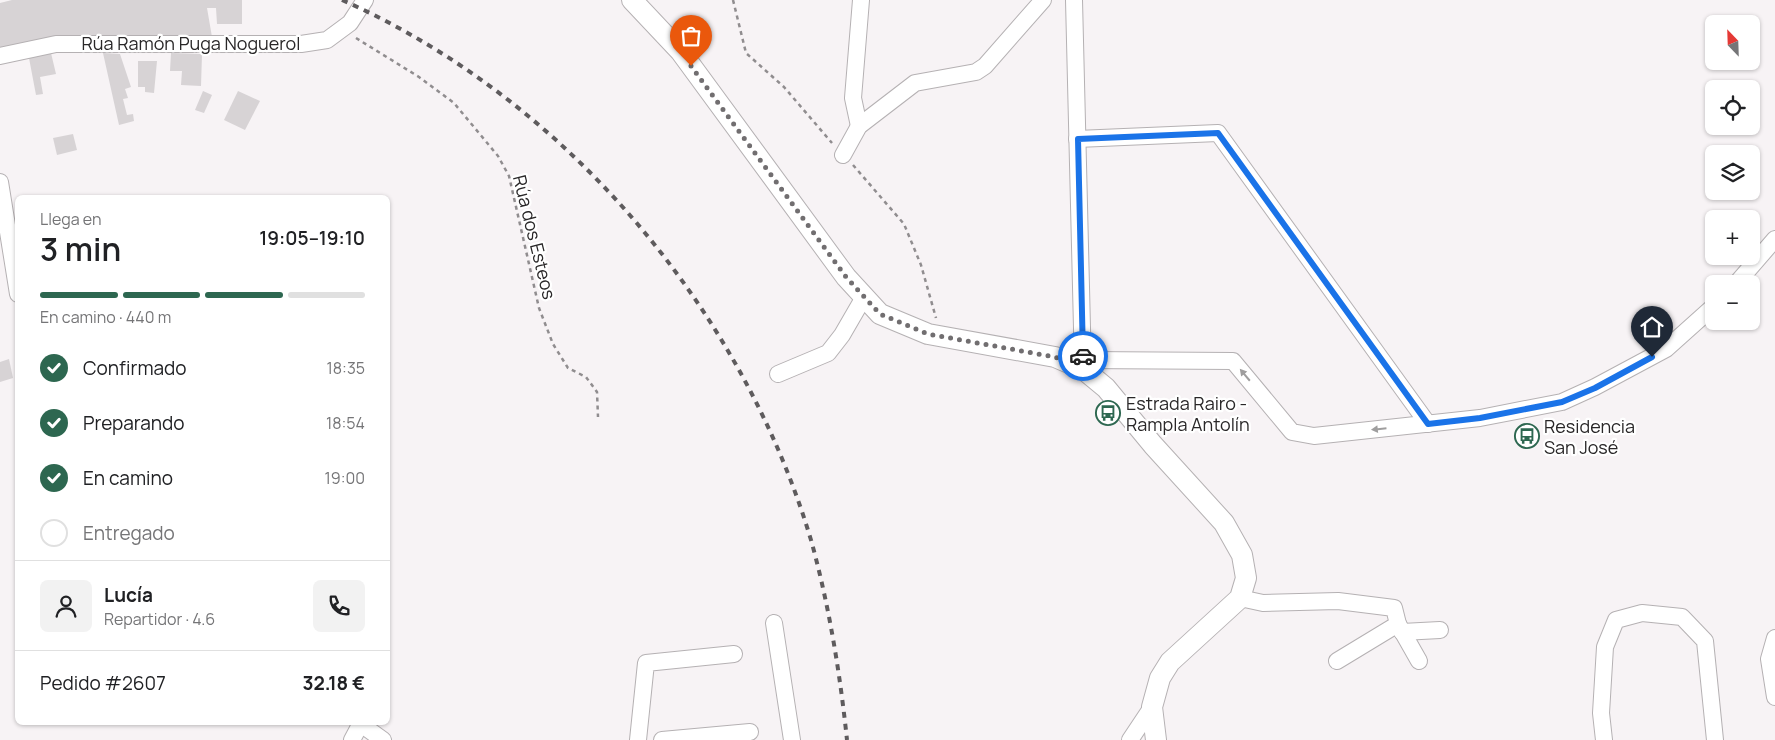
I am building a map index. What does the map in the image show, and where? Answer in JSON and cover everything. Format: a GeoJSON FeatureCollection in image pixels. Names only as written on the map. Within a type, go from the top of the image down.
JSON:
{"type":"FeatureCollection","features":[{"type":"Feature","properties":{"kind":"street","name":"Rúa Ramón Puga Noguerol"},"geometry":{"type":"LineString","coordinates":[[0,56],[56,44],[301,44],[327,40],[350,22],[365,0]]}},
{"type":"Feature","properties":{"kind":"street"},"geometry":{"type":"LineString","coordinates":[[632,0],[681,52],[846,277],[880,314],[928,334],[1055,357],[1083,364],[1233,361],[1292,432],[1314,436],[1480,418],[1562,402],[1595,388],[1666,349],[1705,314]]}},
{"type":"Feature","properties":{"kind":"street"},"geometry":{"type":"LineString","coordinates":[[859,126],[853,98],[861,0]]}},
{"type":"Feature","properties":{"kind":"street"},"geometry":{"type":"LineString","coordinates":[[843,154],[859,126],[915,83],[976,72],[985,66],[1043,0]]}},
{"type":"Feature","properties":{"kind":"street"},"geometry":{"type":"LineString","coordinates":[[1074,0],[1083,364],[1106,388],[1153,445],[1224,522],[1242,555],[1246,578],[1240,598],[1170,662],[1160,678],[1152,707],[1130,740]]}},
{"type":"Feature","properties":{"kind":"street"},"geometry":{"type":"LineString","coordinates":[[1078,139],[1218,133],[1428,424]]}},
{"type":"Feature","properties":{"kind":"street"},"geometry":{"type":"LineString","coordinates":[[0,182],[15,275]]}},
{"type":"Feature","properties":{"kind":"street"},"geometry":{"type":"LineString","coordinates":[[1744,275],[1775,238]]}},
{"type":"Feature","properties":{"kind":"street"},"geometry":{"type":"LineString","coordinates":[[778,374],[828,353],[842,335],[864,297]]}},
{"type":"Feature","properties":{"kind":"street"},"geometry":{"type":"LineString","coordinates":[[1240,598],[1263,603],[1338,601],[1394,608],[1400,628],[1419,661]]}},
{"type":"Feature","properties":{"kind":"street"},"geometry":{"type":"LineString","coordinates":[[1604,740],[1600,713],[1605,647],[1616,620],[1642,612],[1682,617],[1705,641],[1715,740]]}},
{"type":"Feature","properties":{"kind":"street"},"geometry":{"type":"LineString","coordinates":[[774,624],[792,740]]}},
{"type":"Feature","properties":{"kind":"street"},"geometry":{"type":"LineString","coordinates":[[1337,661],[1400,628],[1440,630]]}},
{"type":"Feature","properties":{"kind":"street"},"geometry":{"type":"LineString","coordinates":[[1775,638],[1769,658],[1775,697]]}},
{"type":"Feature","properties":{"kind":"street"},"geometry":{"type":"LineString","coordinates":[[638,740],[646,663],[734,654]]}},
{"type":"Feature","properties":{"kind":"street"},"geometry":{"type":"LineString","coordinates":[[1152,707],[1156,740]]}},
{"type":"Feature","properties":{"kind":"street"},"geometry":{"type":"LineString","coordinates":[[352,740],[359,725]]}},
{"type":"Feature","properties":{"kind":"street"},"geometry":{"type":"LineString","coordinates":[[360,725],[383,740]]}},
{"type":"Feature","properties":{"kind":"street"},"geometry":{"type":"LineString","coordinates":[[662,740],[750,732]]}},
{"type":"Feature","properties":{"kind":"path","name":"Rúa dos Esteos"},"geometry":{"type":"LineString","coordinates":[[341,29],[419,77],[454,102],[498,156],[509,176],[539,308],[552,344],[568,368],[586,377],[598,392],[598,417]]}},
{"type":"Feature","properties":{"kind":"building"},"geometry":{"type":"Polygon","coordinates":[[[12,0],[242,0],[242,24],[217,24],[216,8],[207,8],[212,37],[54,36],[0,48],[0,3],[12,0]]]}},
{"type":"Feature","properties":{"kind":"building"},"geometry":{"type":"Polygon","coordinates":[[[51,53],[56,74],[40,77],[43,94],[36,95],[29,58],[51,53]]]}},
{"type":"Feature","properties":{"kind":"building"},"geometry":{"type":"Polygon","coordinates":[[[103,53],[120,54],[131,87],[125,89],[128,98],[123,99],[127,115],[133,114],[134,121],[119,125],[103,53]]]}},
{"type":"Feature","properties":{"kind":"building"},"geometry":{"type":"Polygon","coordinates":[[[171,53],[202,54],[201,86],[181,85],[182,71],[170,71],[171,53]]]}},
{"type":"Feature","properties":{"kind":"building"},"geometry":{"type":"Polygon","coordinates":[[[138,61],[157,61],[154,93],[145,92],[145,87],[138,87],[138,61]]]}},
{"type":"Feature","properties":{"kind":"building"},"geometry":{"type":"Polygon","coordinates":[[[203,91],[212,95],[204,113],[195,110],[203,91]]]}},
{"type":"Feature","properties":{"kind":"building"},"geometry":{"type":"Polygon","coordinates":[[[238,91],[260,101],[245,130],[224,120],[238,91]]]}},
{"type":"Feature","properties":{"kind":"building"},"geometry":{"type":"Polygon","coordinates":[[[73,134],[77,150],[57,155],[53,138],[73,134]]]}},
{"type":"Feature","properties":{"kind":"building"},"geometry":{"type":"Polygon","coordinates":[[[9,359],[13,378],[0,382],[0,362],[9,359]]]}},
{"type":"Feature","properties":{"kind":"railway"},"geometry":{"type":"LineString","coordinates":[[342,0],[423,42],[499,93],[570,153],[634,220],[691,293],[740,372],[780,454],[811,540],[833,639],[847,740]]}},
{"type":"Feature","properties":{"kind":"way so far"},"geometry":{"type":"LineString","coordinates":[[691,66],[846,277],[880,314],[928,334],[1055,357],[1083,369],[1083,356]]}},
{"type":"Feature","properties":{"kind":"place","name":"Estrada Rairo - Rampla Antolín"},"geometry":{"type":"Point","coordinates":[1108,413]}},
{"type":"Feature","properties":{"kind":"place","name":"Residencia San José"},"geometry":{"type":"Point","coordinates":[1527,436]}},
{"type":"Feature","properties":{"kind":"route"},"geometry":{"type":"LineString","coordinates":[[1083,356],[1078,139],[1218,133],[1428,424],[1480,418],[1562,402],[1595,388],[1652,357]]}}]}
